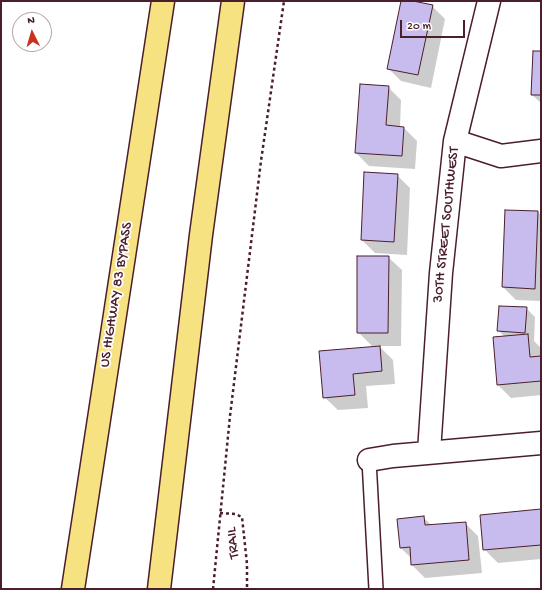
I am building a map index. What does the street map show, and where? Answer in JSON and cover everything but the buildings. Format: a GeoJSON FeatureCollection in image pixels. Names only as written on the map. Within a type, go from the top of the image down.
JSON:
{"type":"FeatureCollection","features":[{"type":"Feature","properties":{"kind":"highway","name":"US HIGHWAY 83 BYPASS"},"geometry":{"type":"LineString","coordinates":[[73,589],[163,1]]}},
{"type":"Feature","properties":{"kind":"highway"},"geometry":{"type":"LineString","coordinates":[[159,589],[201,235],[233,1]]}},
{"type":"Feature","properties":{"kind":"street","name":"30TH STREET SOUTHWEST"},"geometry":{"type":"LineString","coordinates":[[429,452],[441,273],[455,141],[489,1]]}},
{"type":"Feature","properties":{"kind":"street"},"geometry":{"type":"LineString","coordinates":[[455,141],[501,156],[541,152]]}},
{"type":"Feature","properties":{"kind":"street"},"geometry":{"type":"LineString","coordinates":[[369,460],[429,452],[541,443]]}},
{"type":"Feature","properties":{"kind":"lane"},"geometry":{"type":"LineString","coordinates":[[369,460],[376,589]]}},
{"type":"Feature","properties":{"kind":"path"},"geometry":{"type":"LineString","coordinates":[[213,589],[230,416],[260,169],[284,1]]}},
{"type":"Feature","properties":{"kind":"path","name":"TRAIL"},"geometry":{"type":"LineString","coordinates":[[220,513],[235,514],[242,517],[247,564],[247,589]]}}]}
